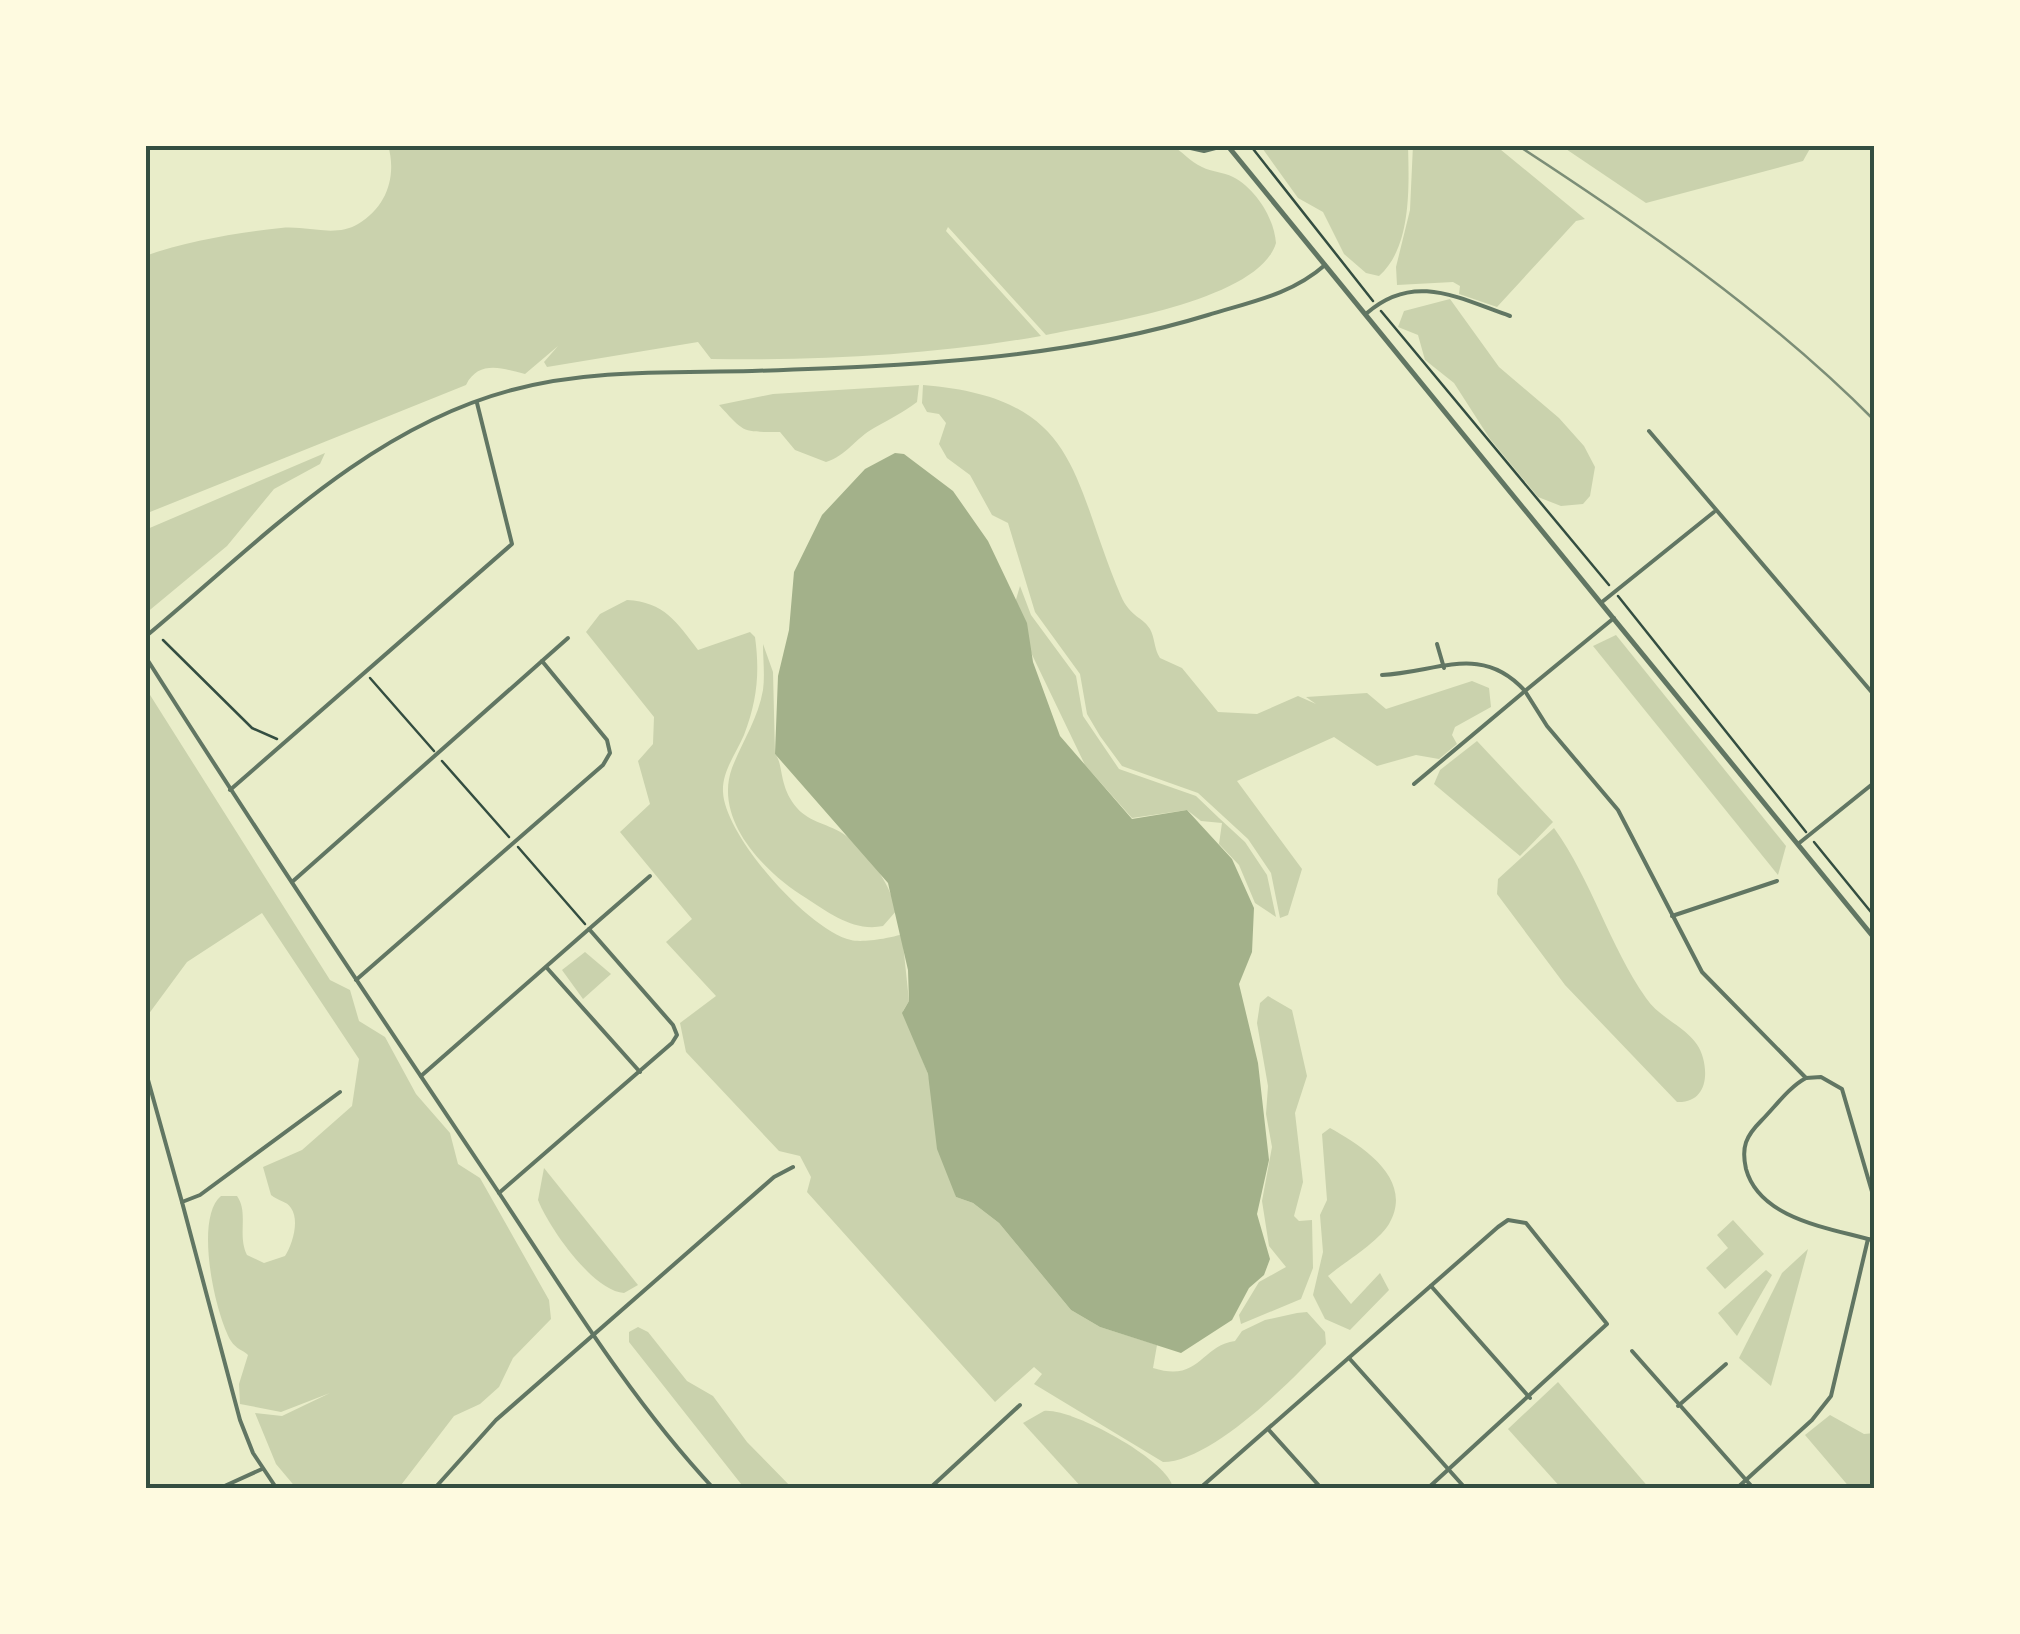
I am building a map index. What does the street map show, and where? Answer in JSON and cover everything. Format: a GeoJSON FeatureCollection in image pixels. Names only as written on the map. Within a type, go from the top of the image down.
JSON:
{"type":"FeatureCollection","features":[{"type":"Feature","properties":{"kind":"street"},"geometry":{"type":"LineString","coordinates":[[1178,145],[1204,151],[1227,145],[1875,938]]}},
{"type":"Feature","properties":{"kind":"street"},"geometry":{"type":"LineString","coordinates":[[145,636],[357,463],[398,437],[476,401],[538,384],[594,376],[918,362],[1046,351],[1116,339],[1268,299],[1325,266]]}},
{"type":"Feature","properties":{"kind":"street"},"geometry":{"type":"LineString","coordinates":[[1365,314],[1406,290],[1428,288],[1510,316]]}},
{"type":"Feature","properties":{"kind":"street"},"geometry":{"type":"LineString","coordinates":[[230,790],[512,544],[476,401]]}},
{"type":"Feature","properties":{"kind":"street"},"geometry":{"type":"LineString","coordinates":[[1649,431],[1714,512],[1875,696]]}},
{"type":"Feature","properties":{"kind":"street"},"geometry":{"type":"LineString","coordinates":[[1602,602],[1714,512]]}},
{"type":"Feature","properties":{"kind":"street"},"geometry":{"type":"LineString","coordinates":[[1414,784],[1615,618]]}},
{"type":"Feature","properties":{"kind":"street"},"geometry":{"type":"LineString","coordinates":[[291,883],[568,638]]}},
{"type":"Feature","properties":{"kind":"street"},"geometry":{"type":"LineString","coordinates":[[1437,644],[1444,668]]}},
{"type":"Feature","properties":{"kind":"street"},"geometry":{"type":"LineString","coordinates":[[145,656],[291,883],[595,1334],[681,1454],[714,1489]]}},
{"type":"Feature","properties":{"kind":"street"},"geometry":{"type":"LineString","coordinates":[[356,980],[603,764],[610,753],[607,740],[542,661]]}},
{"type":"Feature","properties":{"kind":"street"},"geometry":{"type":"LineString","coordinates":[[1382,675],[1492,664],[1510,674],[1618,810],[1702,972],[1806,1078]]}},
{"type":"Feature","properties":{"kind":"street"},"geometry":{"type":"LineString","coordinates":[[1798,844],[1875,782]]}},
{"type":"Feature","properties":{"kind":"street"},"geometry":{"type":"LineString","coordinates":[[421,1076],[650,876]]}},
{"type":"Feature","properties":{"kind":"street"},"geometry":{"type":"LineString","coordinates":[[1672,916],[1778,882]]}},
{"type":"Feature","properties":{"kind":"street"},"geometry":{"type":"LineString","coordinates":[[500,1193],[672,1043],[676,1030],[589,929]]}},
{"type":"Feature","properties":{"kind":"street"},"geometry":{"type":"LineString","coordinates":[[546,968],[640,1072]]}},
{"type":"Feature","properties":{"kind":"street"},"geometry":{"type":"LineString","coordinates":[[145,1069],[240,1420],[262,1469],[278,1489]]}},
{"type":"Feature","properties":{"kind":"street"},"geometry":{"type":"LineString","coordinates":[[1875,1202],[1842,1090],[1821,1078],[1806,1078],[1748,1134],[1743,1149],[1751,1182],[1763,1198],[1785,1213],[1875,1241]]}},
{"type":"Feature","properties":{"kind":"street"},"geometry":{"type":"LineString","coordinates":[[182,1202],[200,1194],[340,1092]]}},
{"type":"Feature","properties":{"kind":"street"},"geometry":{"type":"LineString","coordinates":[[434,1489],[475,1440],[774,1176],[793,1167]]}},
{"type":"Feature","properties":{"kind":"street"},"geometry":{"type":"LineString","coordinates":[[1200,1489],[1508,1220],[1526,1223],[1608,1324],[1427,1489]]}},
{"type":"Feature","properties":{"kind":"street"},"geometry":{"type":"LineString","coordinates":[[1736,1489],[1812,1420],[1831,1396],[1868,1239]]}},
{"type":"Feature","properties":{"kind":"street"},"geometry":{"type":"LineString","coordinates":[[1431,1286],[1530,1398]]}},
{"type":"Feature","properties":{"kind":"street"},"geometry":{"type":"LineString","coordinates":[[1632,1351],[1754,1489]]}},
{"type":"Feature","properties":{"kind":"street"},"geometry":{"type":"LineString","coordinates":[[1348,1358],[1466,1489]]}},
{"type":"Feature","properties":{"kind":"street"},"geometry":{"type":"LineString","coordinates":[[1678,1406],[1726,1364]]}},
{"type":"Feature","properties":{"kind":"street"},"geometry":{"type":"LineString","coordinates":[[930,1489],[1020,1405]]}},
{"type":"Feature","properties":{"kind":"street"},"geometry":{"type":"LineString","coordinates":[[1268,1429],[1322,1489]]}},
{"type":"Feature","properties":{"kind":"street"},"geometry":{"type":"LineString","coordinates":[[218,1489],[262,1469]]}},
{"type":"Feature","properties":{"kind":"path"},"geometry":{"type":"LineString","coordinates":[[1250,145],[1875,917]]}},
{"type":"Feature","properties":{"kind":"path"},"geometry":{"type":"LineString","coordinates":[[163,640],[252,728],[278,739]]}},
{"type":"Feature","properties":{"kind":"path"},"geometry":{"type":"LineString","coordinates":[[366,674],[589,929]]}},
{"type":"Feature","properties":{"kind":"shaded area"},"geometry":{"type":"Polygon","coordinates":[[[388,145],[1170,145],[1198,165],[1233,177],[1249,189],[1268,214],[1276,243],[1263,263],[1210,295],[1175,307],[1046,335],[948,227],[946,231],[1041,336],[918,352],[794,359],[711,359],[698,342],[547,367],[544,362],[558,346],[525,374],[485,369],[466,385],[145,514],[145,256],[246,232],[291,228],[330,231],[358,224],[376,209],[387,190],[391,168],[388,145]]]}},
{"type":"Feature","properties":{"kind":"shaded area"},"geometry":{"type":"Polygon","coordinates":[[[1260,145],[1408,145],[1403,233],[1390,264],[1379,276],[1366,273],[1344,254],[1323,212],[1298,198],[1260,145]]]}},
{"type":"Feature","properties":{"kind":"shaded area"},"geometry":{"type":"Polygon","coordinates":[[[1413,145],[1495,145],[1585,219],[1576,221],[1497,307],[1459,294],[1460,286],[1453,282],[1397,285],[1396,267],[1410,210],[1413,145]]]}},
{"type":"Feature","properties":{"kind":"shaded area"},"geometry":{"type":"Polygon","coordinates":[[[1560,145],[1812,145],[1803,161],[1646,203],[1560,145]]]}},
{"type":"Feature","properties":{"kind":"shaded area"},"geometry":{"type":"Polygon","coordinates":[[[1450,299],[1499,367],[1559,418],[1584,446],[1595,467],[1590,496],[1583,504],[1561,506],[1538,497],[1490,439],[1454,383],[1425,360],[1418,335],[1398,327],[1404,311],[1450,299]]]}},
{"type":"Feature","properties":{"kind":"shaded area"},"geometry":{"type":"Polygon","coordinates":[[[919,385],[917,402],[826,462],[795,450],[780,432],[745,429],[719,405],[773,394],[919,385]]]}},
{"type":"Feature","properties":{"kind":"shaded area"},"geometry":{"type":"Polygon","coordinates":[[[923,385],[975,393],[1014,407],[1042,426],[1063,451],[1078,480],[1125,603],[1150,629],[1160,658],[1182,668],[1218,712],[1257,714],[1298,696],[1316,704],[1306,697],[1367,693],[1386,709],[1472,681],[1489,688],[1491,707],[1455,727],[1452,735],[1457,744],[1439,759],[1416,755],[1377,766],[1334,737],[1237,781],[1302,869],[1288,915],[1280,918],[1271,873],[1248,839],[1198,793],[1122,766],[1100,736],[1087,714],[1080,674],[1035,612],[1008,523],[992,515],[970,475],[947,458],[939,444],[946,423],[939,414],[927,412],[922,403],[923,385]]]}},
{"type":"Feature","properties":{"kind":"shaded area"},"geometry":{"type":"Polygon","coordinates":[[[325,453],[320,464],[274,489],[227,546],[145,614],[145,530],[325,453]]]}},
{"type":"Feature","properties":{"kind":"shaded area"},"geometry":{"type":"Polygon","coordinates":[[[895,453],[904,454],[953,491],[988,541],[1027,623],[1033,662],[1060,736],[1132,819],[1187,810],[1232,859],[1254,908],[1252,952],[1239,984],[1258,1063],[1269,1160],[1257,1214],[1270,1259],[1264,1275],[1249,1288],[1232,1320],[1181,1353],[1100,1327],[1071,1310],[999,1223],[973,1203],[956,1197],[937,1149],[928,1074],[902,1013],[909,1001],[908,970],[888,883],[775,754],[778,676],[789,630],[794,572],[822,515],[865,469],[895,453]]]}},
{"type":"Feature","properties":{"kind":"shaded area"},"geometry":{"type":"Polygon","coordinates":[[[1020,586],[1031,615],[1076,676],[1083,716],[1119,769],[1196,796],[1245,842],[1267,875],[1276,917],[1255,903],[1239,865],[1219,844],[1222,823],[1201,821],[1187,810],[1132,818],[1085,765],[1012,613],[1020,586]]]}},
{"type":"Feature","properties":{"kind":"shaded area"},"geometry":{"type":"Polygon","coordinates":[[[627,600],[660,609],[698,650],[750,632],[755,637],[755,699],[725,777],[727,811],[772,879],[814,919],[851,940],[877,940],[902,934],[909,1001],[903,1011],[928,1074],[956,1197],[973,1203],[999,1223],[1071,1310],[1100,1327],[1157,1345],[1153,1368],[1181,1371],[1223,1344],[1235,1341],[1242,1331],[1265,1320],[1297,1313],[1307,1312],[1325,1332],[1326,1344],[1273,1397],[1227,1434],[1204,1449],[1163,1462],[1034,1384],[1042,1374],[1034,1367],[995,1402],[807,1192],[811,1177],[800,1156],[779,1151],[686,1052],[680,1023],[716,996],[666,942],[692,919],[620,832],[650,804],[638,761],[653,744],[654,717],[586,632],[600,614],[627,600]]]}},
{"type":"Feature","properties":{"kind":"shaded area"},"geometry":{"type":"Polygon","coordinates":[[[1616,635],[1786,846],[1778,875],[1593,646],[1616,635]]]}},
{"type":"Feature","properties":{"kind":"shaded area"},"geometry":{"type":"Polygon","coordinates":[[[763,644],[773,672],[775,754],[787,792],[802,813],[845,835],[877,868],[897,910],[883,926],[862,926],[842,920],[790,887],[760,860],[736,825],[728,787],[732,768],[761,701],[763,644]]]}},
{"type":"Feature","properties":{"kind":"shaded area"},"geometry":{"type":"Polygon","coordinates":[[[145,687],[330,980],[350,990],[359,1021],[385,1037],[416,1094],[450,1133],[458,1164],[480,1178],[549,1300],[551,1319],[513,1358],[499,1387],[480,1404],[454,1416],[398,1489],[297,1489],[276,1464],[255,1413],[282,1416],[330,1393],[281,1412],[240,1404],[239,1384],[248,1355],[231,1341],[214,1289],[208,1244],[213,1207],[221,1196],[237,1196],[247,1255],[264,1263],[285,1256],[294,1233],[294,1213],[271,1195],[263,1167],[302,1150],[352,1106],[359,1059],[262,913],[187,962],[145,1019],[145,687]]]}},
{"type":"Feature","properties":{"kind":"shaded area"},"geometry":{"type":"Polygon","coordinates":[[[1477,741],[1553,822],[1520,856],[1434,784],[1440,770],[1477,741]]]}},
{"type":"Feature","properties":{"kind":"shaded area"},"geometry":{"type":"Polygon","coordinates":[[[1554,828],[1646,998],[1699,1048],[1705,1066],[1704,1082],[1693,1099],[1677,1102],[1565,985],[1497,894],[1498,879],[1554,828]]]}},
{"type":"Feature","properties":{"kind":"shaded area"},"geometry":{"type":"Polygon","coordinates":[[[585,952],[611,974],[583,999],[562,970],[585,952]]]}},
{"type":"Feature","properties":{"kind":"shaded area"},"geometry":{"type":"Polygon","coordinates":[[[1268,996],[1292,1010],[1307,1076],[1295,1113],[1303,1182],[1294,1216],[1299,1221],[1312,1220],[1313,1268],[1301,1299],[1241,1324],[1239,1315],[1259,1282],[1286,1267],[1269,1246],[1262,1201],[1272,1147],[1266,1114],[1268,1086],[1257,1023],[1260,1003],[1268,996]]]}},
{"type":"Feature","properties":{"kind":"shaded area"},"geometry":{"type":"Polygon","coordinates":[[[1330,1128],[1370,1154],[1390,1179],[1395,1193],[1395,1208],[1384,1231],[1328,1276],[1351,1304],[1380,1273],[1389,1290],[1350,1330],[1325,1319],[1313,1295],[1323,1252],[1320,1215],[1327,1200],[1322,1134],[1330,1128]]]}},
{"type":"Feature","properties":{"kind":"shaded area"},"geometry":{"type":"Polygon","coordinates":[[[544,1168],[638,1285],[624,1293],[612,1290],[574,1256],[538,1200],[544,1168]]]}},
{"type":"Feature","properties":{"kind":"shaded area"},"geometry":{"type":"Polygon","coordinates":[[[1733,1220],[1764,1254],[1725,1289],[1706,1268],[1728,1248],[1717,1235],[1733,1220]]]}},
{"type":"Feature","properties":{"kind":"shaded area"},"geometry":{"type":"Polygon","coordinates":[[[1808,1249],[1771,1386],[1739,1358],[1782,1273],[1808,1249]]]}},
{"type":"Feature","properties":{"kind":"shaded area"},"geometry":{"type":"Polygon","coordinates":[[[1766,1270],[1772,1275],[1737,1336],[1718,1313],[1766,1270]]]}},
{"type":"Feature","properties":{"kind":"shaded area"},"geometry":{"type":"Polygon","coordinates":[[[638,1327],[648,1332],[687,1381],[713,1396],[747,1442],[793,1489],[745,1489],[629,1342],[629,1332],[638,1327]]]}},
{"type":"Feature","properties":{"kind":"shaded area"},"geometry":{"type":"Polygon","coordinates":[[[1558,1382],[1650,1489],[1562,1489],[1508,1429],[1558,1382]]]}},
{"type":"Feature","properties":{"kind":"shaded area"},"geometry":{"type":"Polygon","coordinates":[[[1044,1411],[1075,1418],[1115,1437],[1152,1462],[1172,1485],[1168,1489],[1083,1489],[1023,1423],[1044,1411]]]}},
{"type":"Feature","properties":{"kind":"shaded area"},"geometry":{"type":"Polygon","coordinates":[[[1830,1415],[1864,1434],[1875,1433],[1875,1489],[1851,1489],[1805,1435],[1830,1415]]]}},
{"type":"Feature","properties":{"kind":"railway"},"geometry":{"type":"LineString","coordinates":[[1517,145],[1704,274],[1792,344],[1875,421]]}}]}
